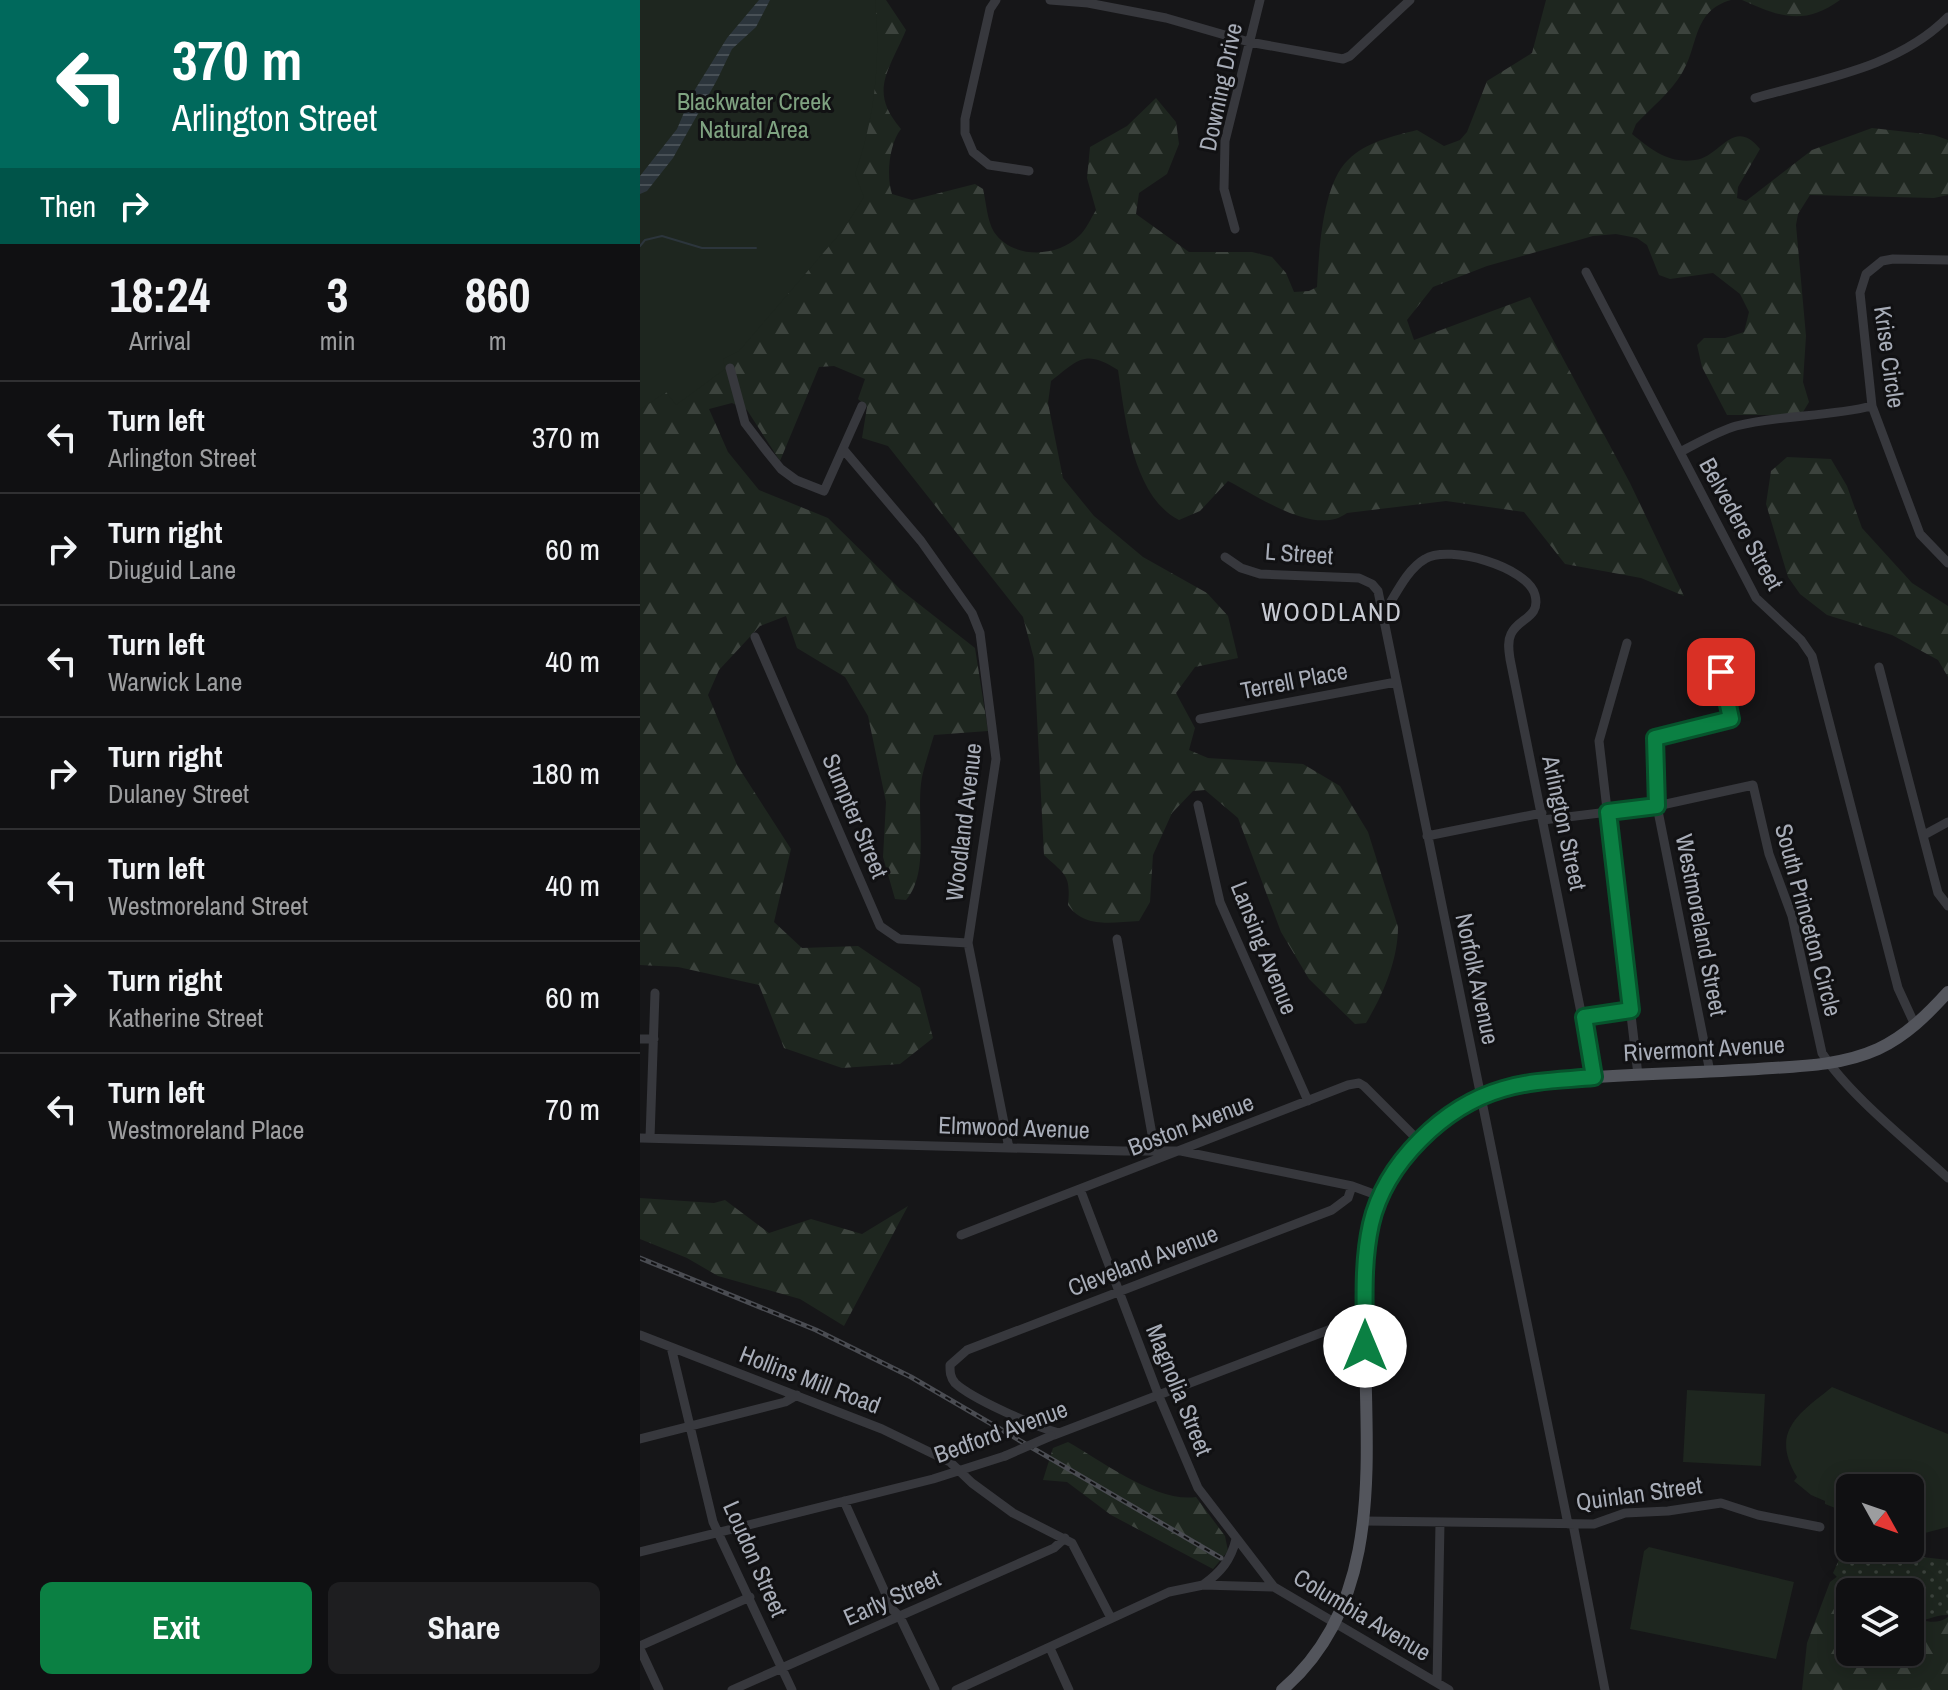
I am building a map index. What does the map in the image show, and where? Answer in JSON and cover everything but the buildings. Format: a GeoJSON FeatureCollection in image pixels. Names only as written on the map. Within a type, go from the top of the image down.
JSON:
{"type":"FeatureCollection","features":[{"type":"Feature","properties":{"kind":"main road","name":"Rivermont Avenue"},"geometry":{"type":"LineString","coordinates":[[1282,1690],[1311,1661],[1336,1623],[1355,1576],[1364,1521],[1366,1258],[1372,1220],[1382,1197],[1419,1141],[1451,1114],[1482,1096],[1519,1084],[1829,1064],[1877,1049],[1915,1025],[1945,1000]]}},
{"type":"Feature","properties":{"kind":"street"},"geometry":{"type":"LineString","coordinates":[[996,0],[990,9],[971,87],[965,133],[973,152],[989,165],[1029,171]]}},
{"type":"Feature","properties":{"kind":"street"},"geometry":{"type":"LineString","coordinates":[[1050,0],[1088,3],[1166,18],[1249,42],[1343,59],[1410,0]]}},
{"type":"Feature","properties":{"kind":"street","name":"Downing Drive"},"geometry":{"type":"LineString","coordinates":[[1235,229],[1224,189],[1225,141],[1260,0]]}},
{"type":"Feature","properties":{"kind":"street"},"geometry":{"type":"LineString","coordinates":[[1755,98],[1882,61],[1927,37],[1948,17]]}},
{"type":"Feature","properties":{"kind":"street","name":"Krise Circle"},"geometry":{"type":"LineString","coordinates":[[1948,260],[1887,260],[1866,274],[1860,293],[1872,406],[1920,534],[1948,563]]}},
{"type":"Feature","properties":{"kind":"street","name":"Belvedere Street"},"geometry":{"type":"LineString","coordinates":[[1586,272],[1756,598],[1801,640],[1812,656],[1898,988],[1915,1025]]}},
{"type":"Feature","properties":{"kind":"street"},"geometry":{"type":"LineString","coordinates":[[730,368],[745,423],[781,469],[796,480],[824,491],[862,406]]}},
{"type":"Feature","properties":{"kind":"street"},"geometry":{"type":"LineString","coordinates":[[1680,452],[1738,426],[1872,406]]}},
{"type":"Feature","properties":{"kind":"street","name":"Woodland Avenue"},"geometry":{"type":"LineString","coordinates":[[843,449],[921,541],[972,613],[980,633],[996,759],[968,943],[1009,1148]]}},
{"type":"Feature","properties":{"kind":"street","name":"Arlington Street"},"geometry":{"type":"LineString","coordinates":[[1384,613],[1415,568],[1425,559],[1441,554],[1473,558],[1508,570],[1532,587],[1536,605],[1534,613],[1511,632],[1509,644],[1594,1077]]}},
{"type":"Feature","properties":{"kind":"street","name":"L Street"},"geometry":{"type":"LineString","coordinates":[[1225,557],[1241,568],[1260,574],[1359,578],[1372,584]]}},
{"type":"Feature","properties":{"kind":"street","name":"Norfolk Avenue"},"geometry":{"type":"LineString","coordinates":[[1372,584],[1378,591],[1384,613],[1427,836],[1605,1690]]}},
{"type":"Feature","properties":{"kind":"street","name":"Sumpter Street"},"geometry":{"type":"LineString","coordinates":[[755,637],[880,926],[899,939],[968,943]]}},
{"type":"Feature","properties":{"kind":"street"},"geometry":{"type":"LineString","coordinates":[[1627,643],[1599,741],[1638,1075]]}},
{"type":"Feature","properties":{"kind":"street","name":"Westmoreland Street"},"geometry":{"type":"LineString","coordinates":[[1710,1072],[1657,806],[1655,738],[1731,719],[1716,649]]}},
{"type":"Feature","properties":{"kind":"street"},"geometry":{"type":"LineString","coordinates":[[1879,667],[1938,893],[1948,906]]}},
{"type":"Feature","properties":{"kind":"street","name":"Terrell Place"},"geometry":{"type":"LineString","coordinates":[[1200,719],[1396,682]]}},
{"type":"Feature","properties":{"kind":"street","name":"South Princeton Circle"},"geometry":{"type":"LineString","coordinates":[[1657,806],[1753,785],[1769,854],[1792,916],[1822,1053],[1829,1064]]}},
{"type":"Feature","properties":{"kind":"street","name":"Lansing Avenue"},"geometry":{"type":"LineString","coordinates":[[1198,805],[1220,902],[1308,1101]]}},
{"type":"Feature","properties":{"kind":"street"},"geometry":{"type":"LineString","coordinates":[[1427,836],[1543,817],[1657,806]]}},
{"type":"Feature","properties":{"kind":"street"},"geometry":{"type":"LineString","coordinates":[[1924,835],[1948,822]]}},
{"type":"Feature","properties":{"kind":"street"},"geometry":{"type":"LineString","coordinates":[[1117,939],[1155,1151]]}},
{"type":"Feature","properties":{"kind":"street"},"geometry":{"type":"LineString","coordinates":[[645,1138],[655,993]]}},
{"type":"Feature","properties":{"kind":"street"},"geometry":{"type":"LineString","coordinates":[[1584,1017],[1631,1010]]}},
{"type":"Feature","properties":{"kind":"street"},"geometry":{"type":"LineString","coordinates":[[640,1039],[654,1039]]}},
{"type":"Feature","properties":{"kind":"street"},"geometry":{"type":"LineString","coordinates":[[1829,1064],[1948,1178]]}},
{"type":"Feature","properties":{"kind":"street","name":"Boston Avenue"},"geometry":{"type":"LineString","coordinates":[[961,1235],[1348,1085],[1359,1083],[1419,1141]]}},
{"type":"Feature","properties":{"kind":"street","name":"Elmwood Avenue"},"geometry":{"type":"LineString","coordinates":[[645,1138],[1181,1151],[1352,1186],[1382,1197]]}},
{"type":"Feature","properties":{"kind":"street","name":"Cleveland Avenue"},"geometry":{"type":"LineString","coordinates":[[1055,1435],[972,1395],[954,1382],[950,1365],[967,1350],[1332,1210],[1348,1198],[1352,1186]]}},
{"type":"Feature","properties":{"kind":"street","name":"Magnolia Street"},"geometry":{"type":"LineString","coordinates":[[1080,1189],[1158,1394],[1198,1488],[1274,1587]]}},
{"type":"Feature","properties":{"kind":"street","name":"Bedford Avenue"},"geometry":{"type":"LineString","coordinates":[[640,1552],[961,1471],[1365,1316]]}},
{"type":"Feature","properties":{"kind":"street","name":"Hollins Mill Road"},"geometry":{"type":"LineString","coordinates":[[640,1335],[882,1429],[950,1462],[972,1483],[1013,1513],[1065,1538]]}},
{"type":"Feature","properties":{"kind":"street","name":"Loudon Street"},"geometry":{"type":"LineString","coordinates":[[671,1347],[713,1522],[792,1690]]}},
{"type":"Feature","properties":{"kind":"street"},"geometry":{"type":"LineString","coordinates":[[640,1439],[785,1402],[797,1395]]}},
{"type":"Feature","properties":{"kind":"street"},"geometry":{"type":"LineString","coordinates":[[844,1501],[893,1610],[900,1617],[935,1690]]}},
{"type":"Feature","properties":{"kind":"street","name":"Quinlan Street"},"geometry":{"type":"LineString","coordinates":[[1364,1521],[1594,1524],[1625,1513],[1668,1511],[1721,1503],[1758,1515],[1820,1527]]}},
{"type":"Feature","properties":{"kind":"street"},"geometry":{"type":"LineString","coordinates":[[1437,1683],[1440,1523]]}},
{"type":"Feature","properties":{"kind":"street"},"geometry":{"type":"LineString","coordinates":[[1065,1538],[1072,1543],[1111,1618]]}},
{"type":"Feature","properties":{"kind":"street","name":"Early Street"},"geometry":{"type":"LineString","coordinates":[[732,1690],[1054,1548],[1065,1538]]}},
{"type":"Feature","properties":{"kind":"street"},"geometry":{"type":"LineString","coordinates":[[1203,1585],[1226,1566],[1236,1539]]}},
{"type":"Feature","properties":{"kind":"street","name":"Columbia Avenue"},"geometry":{"type":"LineString","coordinates":[[956,1690],[1169,1592],[1203,1585],[1274,1587],[1449,1690]]}},
{"type":"Feature","properties":{"kind":"street"},"geometry":{"type":"LineString","coordinates":[[659,1690],[640,1647],[750,1597]]}},
{"type":"Feature","properties":{"kind":"street"},"geometry":{"type":"LineString","coordinates":[[1050,1648],[1069,1690]]}},
{"type":"Feature","properties":{"kind":"green space","name":"Blackwater Creek Natural Area"},"geometry":{"type":"Polygon","coordinates":[[[640,0],[875,0],[877,44],[872,110],[855,174],[864,197],[843,230],[739,351],[723,359],[725,369],[676,405],[666,392],[640,410],[640,0]]]}},
{"type":"Feature","properties":{"kind":"green space"},"geometry":{"type":"Polygon","coordinates":[[[770,0],[886,0],[906,30],[888,69],[884,92],[885,103],[901,129],[890,160],[892,194],[912,200],[975,184],[983,189],[994,232],[1002,241],[1023,251],[1047,252],[1070,243],[1082,233],[1096,210],[1087,178],[1090,147],[1127,126],[1156,98],[1176,122],[1179,144],[1167,174],[1139,193],[1136,214],[1189,252],[1252,252],[1272,257],[1286,273],[1294,292],[1309,291],[1317,287],[1327,202],[1339,171],[1355,154],[1389,137],[1417,130],[1444,146],[1460,140],[1467,132],[1487,81],[1532,53],[1546,0],[1731,0],[1709,12],[1698,30],[1682,73],[1636,124],[1632,134],[1669,158],[1686,161],[1704,157],[1734,137],[1751,140],[1760,149],[1738,187],[1737,198],[1746,201],[1812,150],[1872,128],[1934,135],[1948,140],[1948,195],[1934,198],[1810,195],[1798,214],[1796,225],[1806,336],[1803,382],[1809,402],[1803,412],[1727,415],[1702,367],[1697,345],[1704,338],[1725,338],[1744,332],[1749,312],[1740,294],[1713,273],[1670,279],[1659,275],[1647,245],[1637,238],[1616,234],[1593,236],[1487,266],[1433,287],[1407,320],[1414,340],[1530,297],[1630,483],[1684,596],[1641,578],[1565,564],[1524,512],[1446,501],[1347,513],[1334,519],[1319,520],[1287,512],[1228,481],[1200,511],[1179,520],[1163,509],[1141,474],[1128,431],[1118,370],[1098,360],[1083,359],[1051,381],[1048,403],[1063,478],[1094,516],[1143,557],[1207,593],[1228,616],[1238,658],[1195,667],[1176,693],[1195,728],[1189,750],[1208,758],[1303,764],[1340,786],[1368,832],[1398,927],[1388,977],[1366,1023],[1355,1024],[1309,979],[1281,932],[1238,818],[1205,790],[1193,791],[1172,813],[1153,855],[1150,902],[1139,921],[1091,921],[1082,918],[1068,905],[1065,876],[1044,855],[1034,659],[1023,617],[888,446],[862,438],[867,407],[858,399],[865,379],[834,366],[819,367],[780,461],[747,410],[732,403],[709,409],[728,452],[759,490],[828,518],[901,590],[975,648],[988,731],[934,735],[920,792],[918,874],[906,900],[895,899],[883,857],[886,802],[868,716],[845,677],[797,648],[786,616],[760,626],[719,670],[708,695],[737,765],[791,849],[774,922],[802,948],[858,946],[920,988],[933,1038],[900,1064],[842,1068],[784,1048],[759,985],[678,967],[640,965],[640,313],[770,0]]]}},
{"type":"Feature","properties":{"kind":"green space"},"geometry":{"type":"Polygon","coordinates":[[[1742,0],[1840,0],[1815,13],[1792,16],[1768,11],[1742,0]]]}},
{"type":"Feature","properties":{"kind":"green space"},"geometry":{"type":"Polygon","coordinates":[[[1787,457],[1831,459],[1847,486],[1862,528],[1912,583],[1948,606],[1948,677],[1938,660],[1892,635],[1827,615],[1800,594],[1788,577],[1766,504],[1771,471],[1787,457]]]}},
{"type":"Feature","properties":{"kind":"green space"},"geometry":{"type":"Polygon","coordinates":[[[640,1198],[714,1203],[725,1200],[769,1233],[811,1219],[862,1234],[908,1206],[844,1326],[800,1299],[718,1276],[687,1258],[640,1239],[640,1198]]]}},
{"type":"Feature","properties":{"kind":"green space"},"geometry":{"type":"Polygon","coordinates":[[[1832,1387],[1948,1434],[1948,1527],[1925,1533],[1924,1537],[1924,1474],[1836,1474],[1836,1508],[1811,1495],[1794,1481],[1797,1477],[1789,1461],[1787,1435],[1792,1424],[1832,1387]]]}},
{"type":"Feature","properties":{"kind":"green space"},"geometry":{"type":"Polygon","coordinates":[[[1687,1390],[1765,1394],[1761,1466],[1683,1462],[1687,1390]]]}},
{"type":"Feature","properties":{"kind":"green space"},"geometry":{"type":"Polygon","coordinates":[[[1068,1442],[1147,1487],[1164,1494],[1196,1497],[1225,1536],[1228,1551],[1213,1569],[1111,1515],[1067,1482],[1043,1480],[1053,1448],[1068,1442]]]}},
{"type":"Feature","properties":{"kind":"green space"},"geometry":{"type":"Polygon","coordinates":[[[1649,1547],[1794,1582],[1776,1659],[1630,1629],[1644,1551],[1649,1547]]]}},
{"type":"Feature","properties":{"kind":"green space"},"geometry":{"type":"Polygon","coordinates":[[[1924,1557],[1948,1560],[1948,1615],[1924,1620],[1924,1578],[1838,1578],[1833,1573],[1838,1562],[1924,1562],[1924,1557]]]}},
{"type":"Feature","properties":{"kind":"green space"},"geometry":{"type":"Polygon","coordinates":[[[1838,1576],[1842,1578],[1836,1578],[1836,1666],[1924,1666],[1924,1620],[1939,1621],[1948,1617],[1948,1690],[1802,1690],[1807,1643],[1830,1582],[1838,1576]]]}},
{"type":"Feature","properties":{"kind":"shaded area"},"geometry":{"type":"Polygon","coordinates":[[[759,0],[770,0],[756,27],[732,49],[673,158],[647,191],[640,194],[640,176],[677,129],[691,96],[727,38],[759,0]]]}},
{"type":"Feature","properties":{"kind":"waterway"},"geometry":{"type":"LineString","coordinates":[[640,246],[645,240],[662,236],[702,248],[756,248]]}},
{"type":"Feature","properties":{"kind":"railway"},"geometry":{"type":"LineString","coordinates":[[640,1258],[816,1330],[911,1377],[1221,1558]]}},
{"type":"Feature","properties":{"kind":"district","name":"WOODLAND"},"geometry":{"type":"Point","coordinates":[1332,612]}},
{"type":"Feature","properties":{"kind":"route"},"geometry":{"type":"LineString","coordinates":[[1365,1346],[1366,1258],[1372,1220],[1399,1167],[1416,1144],[1451,1114],[1482,1096],[1519,1084],[1594,1077],[1584,1017],[1631,1010],[1608,812],[1657,806],[1655,738],[1731,719],[1721,672]]}}]}
